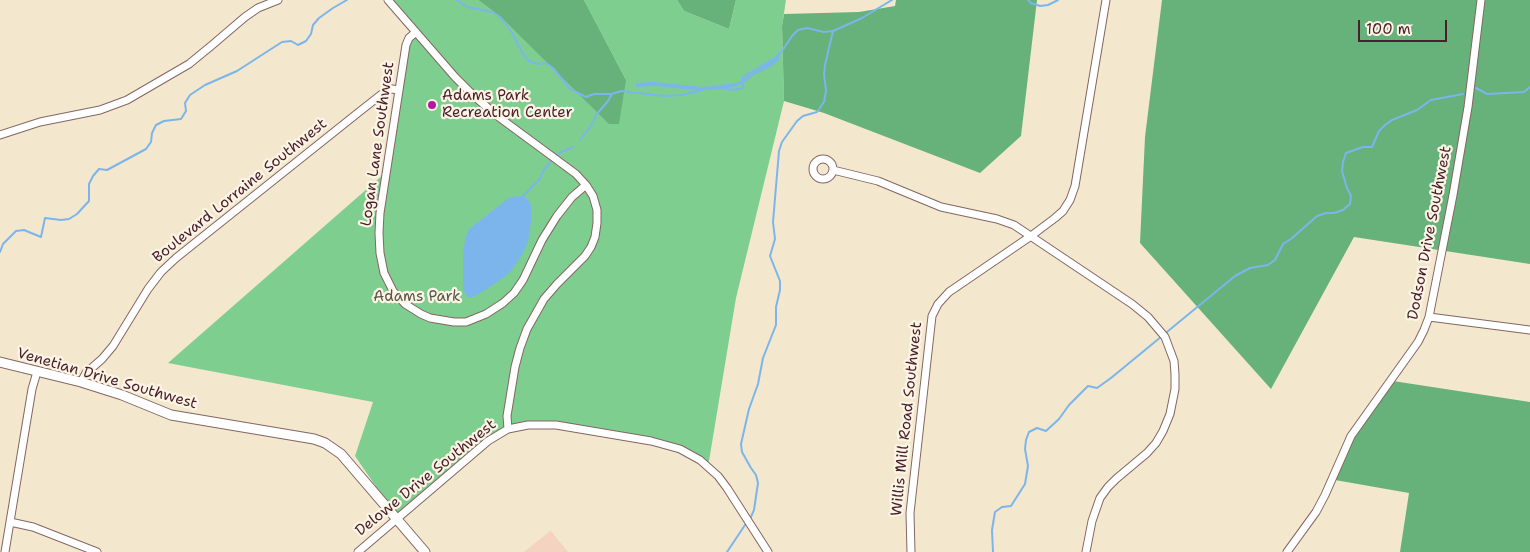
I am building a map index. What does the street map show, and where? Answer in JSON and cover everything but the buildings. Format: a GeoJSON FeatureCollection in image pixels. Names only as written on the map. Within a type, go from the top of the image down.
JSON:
{"type":"FeatureCollection","features":[{"type":"Feature","properties":{"kind":"street"},"geometry":{"type":"LineString","coordinates":[[253,0],[258,8]]}},
{"type":"Feature","properties":{"kind":"street"},"geometry":{"type":"LineString","coordinates":[[0,136],[40,122],[100,110],[127,100],[189,64],[258,8],[278,0]]}},
{"type":"Feature","properties":{"kind":"street","name":"Delowe Drive Southwest"},"geometry":{"type":"LineString","coordinates":[[358,552],[488,441],[508,429],[507,416],[515,367],[527,329],[544,299],[585,256],[595,236],[598,223],[593,196],[576,174],[496,115],[473,95],[388,0]]}},
{"type":"Feature","properties":{"kind":"street","name":"Willis Mill Road Southwest"},"geometry":{"type":"LineString","coordinates":[[912,552],[910,513],[932,316],[938,304],[949,292],[1032,236],[1063,211],[1070,200],[1075,186],[1106,0]]}},
{"type":"Feature","properties":{"kind":"street","name":"Dodson Drive Southwest"},"geometry":{"type":"LineString","coordinates":[[1287,552],[1325,495],[1351,436],[1418,342],[1429,317],[1468,107],[1481,0]]}},
{"type":"Feature","properties":{"kind":"street","name":"Logan Lane Southwest"},"geometry":{"type":"LineString","coordinates":[[416,32],[409,38],[406,44],[380,213],[380,253],[384,272],[393,291],[405,304],[421,314],[442,321],[466,322],[486,314],[503,303],[514,293],[523,280],[542,240],[558,216],[572,197],[586,185]]}},
{"type":"Feature","properties":{"kind":"street","name":"Boulevard Lorraine Southwest"},"geometry":{"type":"LineString","coordinates":[[81,382],[86,373],[113,346],[148,289],[161,272],[176,258],[387,90],[399,90]]}},
{"type":"Feature","properties":{"kind":"street"},"geometry":{"type":"LineString","coordinates":[[833,170],[878,181],[941,207],[998,219],[1014,226],[1032,236],[1132,304],[1148,317],[1165,338],[1174,360],[1175,374],[1175,389],[1170,414],[1163,432],[1147,454],[1116,479],[1100,498],[1092,521],[1086,552]]}},
{"type":"Feature","properties":{"kind":"street"},"geometry":{"type":"LineString","coordinates":[[1429,317],[1530,330]]}},
{"type":"Feature","properties":{"kind":"street","name":"Venetian Drive Southwest"},"geometry":{"type":"LineString","coordinates":[[0,362],[81,382],[122,395],[171,415],[314,439],[325,443],[341,454],[425,552]]}},
{"type":"Feature","properties":{"kind":"street"},"geometry":{"type":"LineString","coordinates":[[5,552],[32,389],[37,372]]}},
{"type":"Feature","properties":{"kind":"street"},"geometry":{"type":"LineString","coordinates":[[508,429],[528,424],[551,425],[650,441],[680,449],[700,460],[718,476],[768,552]]}},
{"type":"Feature","properties":{"kind":"street"},"geometry":{"type":"LineString","coordinates":[[10,522],[33,527],[97,552]]}},
{"type":"Feature","properties":{"kind":"shaded area"},"geometry":{"type":"Polygon","coordinates":[[[550,531],[568,552],[524,552],[550,531]]]}},
{"type":"Feature","properties":{"kind":"green space","name":"Adams Park"},"geometry":{"type":"Polygon","coordinates":[[[386,0],[478,0],[502,18],[626,80],[584,0],[677,0],[684,11],[729,29],[736,0],[786,0],[782,26],[784,101],[736,298],[708,467],[656,441],[532,425],[505,428],[396,516],[355,456],[373,402],[168,363],[384,174],[405,49],[414,32],[386,0]]]}},
{"type":"Feature","properties":{"kind":"green space"},"geometry":{"type":"Polygon","coordinates":[[[478,0],[584,0],[626,80],[619,124],[609,124],[502,18],[478,0]]]}},
{"type":"Feature","properties":{"kind":"green space"},"geometry":{"type":"Polygon","coordinates":[[[677,0],[736,0],[729,29],[684,11],[677,0]]]}},
{"type":"Feature","properties":{"kind":"green space"},"geometry":{"type":"Polygon","coordinates":[[[896,0],[1037,0],[1021,136],[980,173],[824,113],[784,101],[782,26],[784,14],[859,12],[895,6],[896,0]]]}},
{"type":"Feature","properties":{"kind":"green space"},"geometry":{"type":"Polygon","coordinates":[[[1162,0],[1530,0],[1530,264],[1354,237],[1271,389],[1140,243],[1145,137],[1162,0]]]}},
{"type":"Feature","properties":{"kind":"green space"},"geometry":{"type":"Polygon","coordinates":[[[1393,381],[1530,402],[1530,552],[1400,552],[1409,493],[1335,480],[1357,427],[1393,381]]]}},
{"type":"Feature","properties":{"kind":"water"},"geometry":{"type":"Polygon","coordinates":[[[779,56],[780,59],[770,67],[737,86],[716,90],[693,90],[656,86],[636,87],[636,83],[653,82],[703,87],[737,83],[779,56]]]}},
{"type":"Feature","properties":{"kind":"water"},"geometry":{"type":"Polygon","coordinates":[[[521,196],[529,201],[532,216],[528,242],[523,253],[507,275],[473,297],[467,297],[463,289],[463,252],[469,229],[511,197],[521,196]]]}},
{"type":"Feature","properties":{"kind":"waterway"},"geometry":{"type":"LineString","coordinates":[[0,252],[3,244],[16,231],[24,230],[41,237],[45,218],[61,220],[69,219],[77,214],[89,201],[89,184],[99,169],[107,170],[146,149],[151,142],[152,133],[156,125],[164,121],[181,119],[186,111],[185,103],[190,95],[205,85],[237,71],[282,42],[291,41],[298,45],[306,41],[311,34],[313,25],[319,18],[347,0]]}},
{"type":"Feature","properties":{"kind":"waterway"},"geometry":{"type":"LineString","coordinates":[[457,0],[467,7],[492,12],[500,17],[529,61],[537,64],[546,63],[553,68],[570,89],[586,97],[594,94],[612,94],[621,91],[665,96],[682,95],[706,89]]}},
{"type":"Feature","properties":{"kind":"waterway"},"geometry":{"type":"LineString","coordinates":[[723,88],[732,90],[743,88],[743,77],[776,57],[798,30],[807,28],[824,32],[833,31],[862,18],[892,0]]}},
{"type":"Feature","properties":{"kind":"waterway"},"geometry":{"type":"LineString","coordinates":[[1028,0],[1040,6],[1048,5],[1058,0]]}},
{"type":"Feature","properties":{"kind":"waterway"},"geometry":{"type":"LineString","coordinates":[[750,519],[754,510],[758,483],[756,475],[742,452],[741,444],[749,409],[758,384],[763,358],[776,325],[776,307],[780,281],[770,256],[775,239],[773,222],[779,151],[782,142],[797,121],[803,116],[817,112],[824,102],[826,91],[825,65],[833,31]]}},
{"type":"Feature","properties":{"kind":"waterway"},"geometry":{"type":"LineString","coordinates":[[1476,88],[1487,94],[1524,92],[1530,87]]}},
{"type":"Feature","properties":{"kind":"waterway"},"geometry":{"type":"LineString","coordinates":[[580,140],[612,94]]}},
{"type":"Feature","properties":{"kind":"waterway"},"geometry":{"type":"LineString","coordinates":[[993,552],[992,530],[995,512],[1002,507],[1011,506],[1025,484],[1028,466],[1025,449],[1029,432],[1037,428],[1046,431],[1088,386],[1097,388],[1111,378],[1235,276],[1250,268],[1268,265],[1275,260],[1283,244],[1317,216],[1343,210],[1350,204],[1351,196],[1342,171],[1346,153],[1363,147],[1372,147],[1379,131],[1385,125],[1392,120],[1417,110],[1431,100],[1463,94]]}},
{"type":"Feature","properties":{"kind":"waterway"},"geometry":{"type":"LineString","coordinates":[[555,157],[573,147]]}},
{"type":"Feature","properties":{"kind":"waterway"},"geometry":{"type":"LineString","coordinates":[[523,196],[540,179],[543,171],[552,160]]}},
{"type":"Feature","properties":{"kind":"waterway"},"geometry":{"type":"LineString","coordinates":[[727,552],[747,522]]}},
{"type":"Feature","properties":{"kind":"place","name":"Adams Park Recreation Center"},"geometry":{"type":"Point","coordinates":[432,105]}}]}
